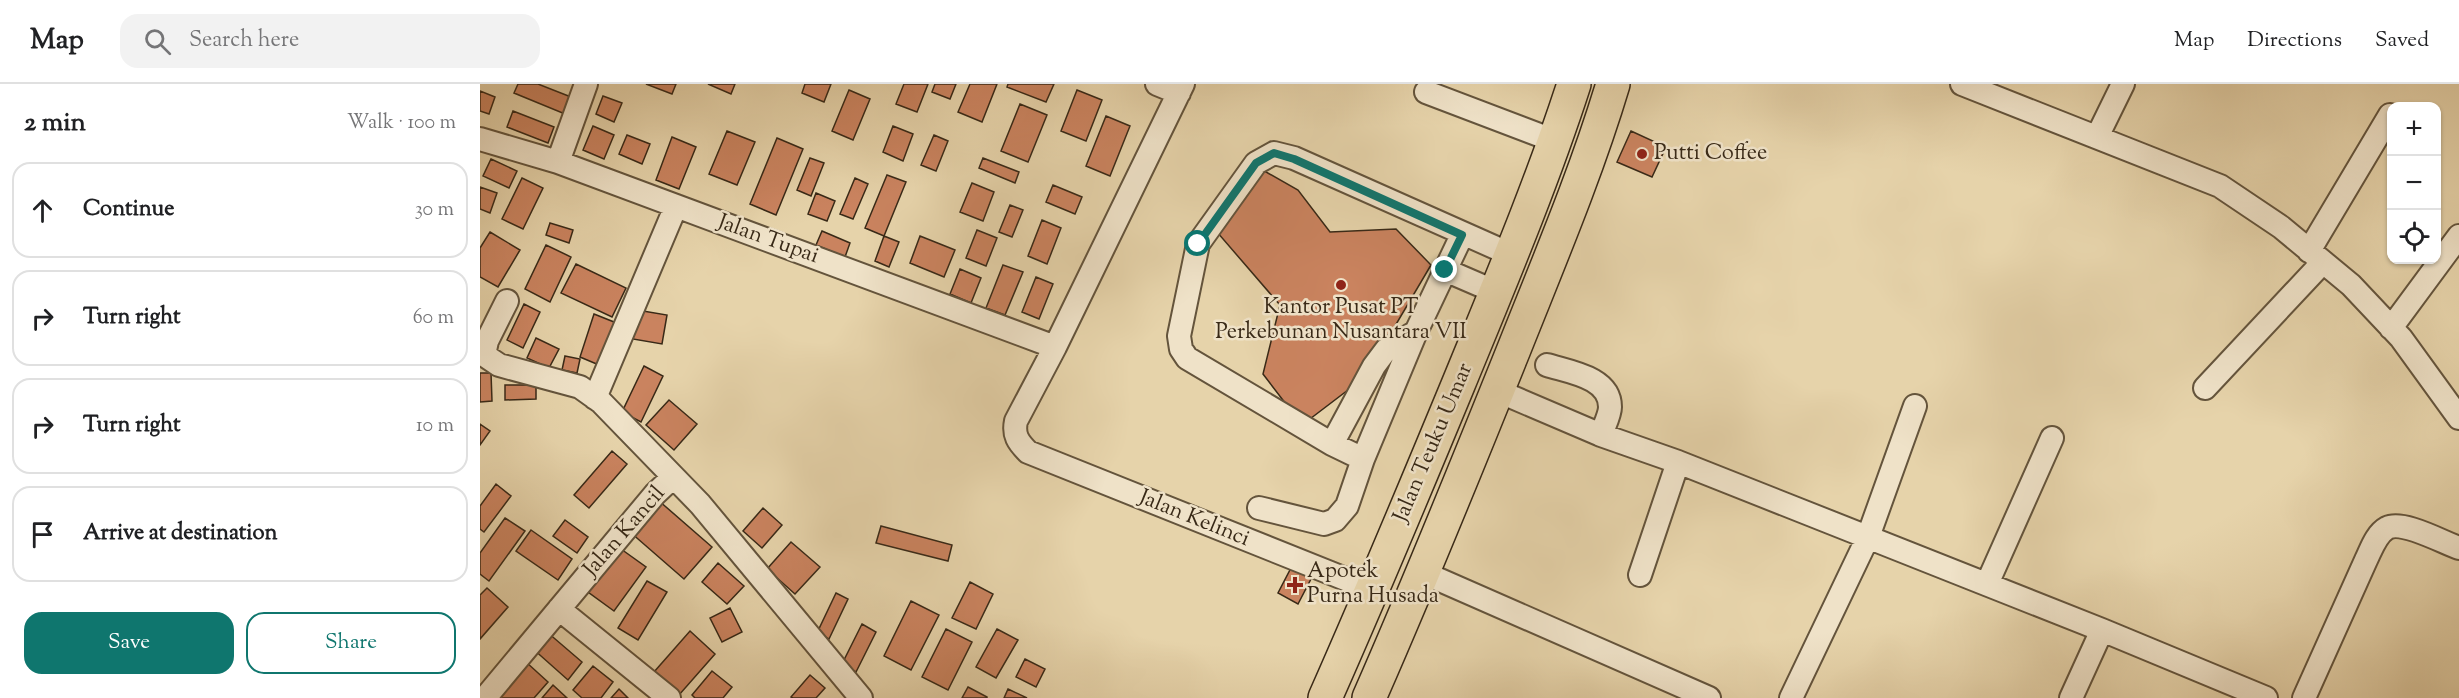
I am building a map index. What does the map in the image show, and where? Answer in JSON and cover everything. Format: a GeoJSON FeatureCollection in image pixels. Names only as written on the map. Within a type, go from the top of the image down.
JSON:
{"type":"FeatureCollection","features":[{"type":"Feature","properties":{"kind":"highway","name":"Jalan Teuku Umar"},"geometry":{"type":"LineString","coordinates":[[1325,698],[1373,590],[1512,255],[1574,84]]}},
{"type":"Feature","properties":{"kind":"highway","name":"Jalan Teuku Umar"},"geometry":{"type":"LineString","coordinates":[[1369,698],[1424,573],[1498,391],[1593,149],[1613,84]]}},
{"type":"Feature","properties":{"kind":"street"},"geometry":{"type":"LineString","coordinates":[[558,162],[586,84]]}},
{"type":"Feature","properties":{"kind":"street"},"geometry":{"type":"LineString","coordinates":[[1055,347],[1181,89],[1157,84]]}},
{"type":"Feature","properties":{"kind":"street"},"geometry":{"type":"LineString","coordinates":[[1962,84],[2220,186],[2281,227],[2351,285],[2391,328],[2459,418]]}},
{"type":"Feature","properties":{"kind":"street"},"geometry":{"type":"LineString","coordinates":[[2097,137],[2123,84]]}},
{"type":"Feature","properties":{"kind":"street"},"geometry":{"type":"LineString","coordinates":[[1426,92],[1555,141]]}},
{"type":"Feature","properties":{"kind":"street"},"geometry":{"type":"LineString","coordinates":[[2205,388],[2316,256],[2387,121]]}},
{"type":"Feature","properties":{"kind":"street","name":"Jalan Tupai"},"geometry":{"type":"LineString","coordinates":[[480,139],[558,162],[1055,347]]}},
{"type":"Feature","properties":{"kind":"street"},"geometry":{"type":"LineString","coordinates":[[1363,459],[1332,444],[1187,358],[1181,349],[1179,336],[1198,244],[1256,163],[1274,153],[1294,159],[1462,235],[1512,255]]}},
{"type":"Feature","properties":{"kind":"street"},"geometry":{"type":"LineString","coordinates":[[595,398],[676,206]]}},
{"type":"Feature","properties":{"kind":"street"},"geometry":{"type":"LineString","coordinates":[[1259,508],[1324,524],[1335,520],[1347,506],[1363,459],[1416,332],[1462,235]]}},
{"type":"Feature","properties":{"kind":"street"},"geometry":{"type":"LineString","coordinates":[[2391,328],[2459,236]]}},
{"type":"Feature","properties":{"kind":"street"},"geometry":{"type":"LineString","coordinates":[[1445,270],[1496,292]]}},
{"type":"Feature","properties":{"kind":"street"},"geometry":{"type":"LineString","coordinates":[[507,301],[487,340],[484,356],[499,364],[580,387],[595,398],[651,453],[672,478]]}},
{"type":"Feature","properties":{"kind":"street"},"geometry":{"type":"LineString","coordinates":[[1332,444],[1374,366],[1386,350],[1416,332]]}},
{"type":"Feature","properties":{"kind":"street","name":"Jalan Kelinci"},"geometry":{"type":"LineString","coordinates":[[1055,347],[1016,421],[1014,431],[1018,442],[1028,452],[1373,590]]}},
{"type":"Feature","properties":{"kind":"street"},"geometry":{"type":"LineString","coordinates":[[1547,365],[1595,381],[1606,391],[1610,407],[1601,435]]}},
{"type":"Feature","properties":{"kind":"street"},"geometry":{"type":"LineString","coordinates":[[1498,391],[1601,435],[1678,462],[1987,584],[2266,698]]}},
{"type":"Feature","properties":{"kind":"street"},"geometry":{"type":"LineString","coordinates":[[1800,695],[1868,537],[1915,406]]}},
{"type":"Feature","properties":{"kind":"street"},"geometry":{"type":"LineString","coordinates":[[1987,584],[2052,438]]}},
{"type":"Feature","properties":{"kind":"street"},"geometry":{"type":"LineString","coordinates":[[1640,575],[1678,462]]}},
{"type":"Feature","properties":{"kind":"street","name":"Jalan Kancil"},"geometry":{"type":"LineString","coordinates":[[485,698],[655,494],[672,478],[700,504],[861,698]]}},
{"type":"Feature","properties":{"kind":"street"},"geometry":{"type":"LineString","coordinates":[[2304,698],[2366,560],[2376,540],[2385,529],[2400,525],[2459,548]]}},
{"type":"Feature","properties":{"kind":"street"},"geometry":{"type":"LineString","coordinates":[[1424,573],[1709,698]]}},
{"type":"Feature","properties":{"kind":"street"},"geometry":{"type":"LineString","coordinates":[[559,609],[669,698]]}},
{"type":"Feature","properties":{"kind":"street"},"geometry":{"type":"LineString","coordinates":[[2071,698],[2102,630]]}},
{"type":"Feature","properties":{"kind":"building"},"geometry":{"type":"Polygon","coordinates":[[[518,84],[538,84],[571,97],[565,114],[514,93],[518,84]]]}},
{"type":"Feature","properties":{"kind":"building"},"geometry":{"type":"Polygon","coordinates":[[[646,84],[676,84],[672,94],[646,84]]]}},
{"type":"Feature","properties":{"kind":"building"},"geometry":{"type":"Polygon","coordinates":[[[708,84],[735,84],[731,94],[708,84]]]}},
{"type":"Feature","properties":{"kind":"building"},"geometry":{"type":"Polygon","coordinates":[[[805,84],[831,84],[824,102],[802,93],[805,84]]]}},
{"type":"Feature","properties":{"kind":"building"},"geometry":{"type":"Polygon","coordinates":[[[904,84],[928,84],[917,112],[896,104],[904,84]]]}},
{"type":"Feature","properties":{"kind":"building"},"geometry":{"type":"Polygon","coordinates":[[[935,84],[956,84],[950,99],[932,92],[935,84]]]}},
{"type":"Feature","properties":{"kind":"building"},"geometry":{"type":"Polygon","coordinates":[[[970,84],[997,84],[982,122],[958,112],[970,84]]]}},
{"type":"Feature","properties":{"kind":"building"},"geometry":{"type":"Polygon","coordinates":[[[1008,84],[1054,84],[1046,102],[1007,87],[1008,84]]]}},
{"type":"Feature","properties":{"kind":"building"},"geometry":{"type":"Polygon","coordinates":[[[849,90],[870,99],[853,140],[832,131],[849,90]]]}},
{"type":"Feature","properties":{"kind":"building"},"geometry":{"type":"Polygon","coordinates":[[[1077,90],[1102,100],[1086,141],[1061,131],[1077,90]]]}},
{"type":"Feature","properties":{"kind":"building"},"geometry":{"type":"Polygon","coordinates":[[[480,91],[495,97],[489,114],[480,111],[480,91]]]}},
{"type":"Feature","properties":{"kind":"building"},"geometry":{"type":"Polygon","coordinates":[[[603,96],[622,103],[614,122],[596,114],[603,96]]]}},
{"type":"Feature","properties":{"kind":"building"},"geometry":{"type":"Polygon","coordinates":[[[1020,104],[1047,115],[1028,162],[1001,151],[1020,104]]]}},
{"type":"Feature","properties":{"kind":"building"},"geometry":{"type":"Polygon","coordinates":[[[513,111],[554,127],[548,143],[507,127],[513,111]]]}},
{"type":"Feature","properties":{"kind":"building"},"geometry":{"type":"Polygon","coordinates":[[[1106,116],[1130,126],[1110,176],[1086,166],[1106,116]]]}},
{"type":"Feature","properties":{"kind":"building"},"geometry":{"type":"Polygon","coordinates":[[[593,126],[614,135],[604,159],[583,150],[593,126]]]}},
{"type":"Feature","properties":{"kind":"building"},"geometry":{"type":"Polygon","coordinates":[[[893,126],[913,134],[903,161],[883,152],[893,126]]]}},
{"type":"Feature","properties":{"kind":"building"},"geometry":{"type":"Polygon","coordinates":[[[727,131],[755,142],[737,185],[709,174],[727,131]]]}},
{"type":"Feature","properties":{"kind":"building","name":"Putti Coffee"},"geometry":{"type":"Polygon","coordinates":[[[1631,131],[1666,147],[1652,177],[1617,162],[1631,131]]]}},
{"type":"Feature","properties":{"kind":"building"},"geometry":{"type":"Polygon","coordinates":[[[627,135],[650,144],[642,164],[619,154],[627,135]]]}},
{"type":"Feature","properties":{"kind":"building"},"geometry":{"type":"Polygon","coordinates":[[[934,135],[948,141],[936,171],[921,165],[934,135]]]}},
{"type":"Feature","properties":{"kind":"building"},"geometry":{"type":"Polygon","coordinates":[[[672,137],[696,147],[679,189],[656,180],[672,137]]]}},
{"type":"Feature","properties":{"kind":"building"},"geometry":{"type":"Polygon","coordinates":[[[777,138],[803,149],[776,215],[750,204],[777,138]]]}},
{"type":"Feature","properties":{"kind":"building"},"geometry":{"type":"Polygon","coordinates":[[[810,158],[824,163],[811,196],[797,190],[810,158]]]}},
{"type":"Feature","properties":{"kind":"building"},"geometry":{"type":"Polygon","coordinates":[[[983,158],[1019,172],[1015,183],[979,168],[983,158]]]}},
{"type":"Feature","properties":{"kind":"building"},"geometry":{"type":"Polygon","coordinates":[[[491,159],[517,171],[509,188],[483,176],[491,159]]]}},
{"type":"Feature","properties":{"kind":"building","name":"Kantor Pusat PT Perkebunan Nusantara VII"},"geometry":{"type":"Polygon","coordinates":[[[1259,168],[1298,190],[1330,232],[1396,229],[1431,265],[1365,377],[1302,425],[1263,374],[1280,305],[1217,232],[1259,168]]]}},
{"type":"Feature","properties":{"kind":"building"},"geometry":{"type":"Polygon","coordinates":[[[887,175],[906,182],[884,236],[865,228],[887,175]]]}},
{"type":"Feature","properties":{"kind":"building"},"geometry":{"type":"Polygon","coordinates":[[[522,178],[543,188],[523,229],[502,219],[522,178]]]}},
{"type":"Feature","properties":{"kind":"building"},"geometry":{"type":"Polygon","coordinates":[[[855,178],[868,184],[853,219],[840,214],[855,178]]]}},
{"type":"Feature","properties":{"kind":"building"},"geometry":{"type":"Polygon","coordinates":[[[972,183],[994,192],[983,221],[960,212],[972,183]]]}},
{"type":"Feature","properties":{"kind":"building"},"geometry":{"type":"Polygon","coordinates":[[[1053,185],[1082,197],[1075,214],[1046,202],[1053,185]]]}},
{"type":"Feature","properties":{"kind":"building"},"geometry":{"type":"Polygon","coordinates":[[[480,187],[497,193],[490,213],[480,209],[480,187]]]}},
{"type":"Feature","properties":{"kind":"building"},"geometry":{"type":"Polygon","coordinates":[[[816,193],[835,201],[827,221],[808,214],[816,193]]]}},
{"type":"Feature","properties":{"kind":"building"},"geometry":{"type":"Polygon","coordinates":[[[1010,205],[1023,210],[1012,237],[999,232],[1010,205]]]}},
{"type":"Feature","properties":{"kind":"building"},"geometry":{"type":"Polygon","coordinates":[[[1042,220],[1061,228],[1047,264],[1028,256],[1042,220]]]}},
{"type":"Feature","properties":{"kind":"building"},"geometry":{"type":"Polygon","coordinates":[[[550,223],[573,230],[569,243],[546,235],[550,223]]]}},
{"type":"Feature","properties":{"kind":"building"},"geometry":{"type":"Polygon","coordinates":[[[977,230],[997,238],[986,266],[966,258],[977,230]]]}},
{"type":"Feature","properties":{"kind":"building"},"geometry":{"type":"Polygon","coordinates":[[[822,231],[850,243],[845,257],[816,245],[822,231]]]}},
{"type":"Feature","properties":{"kind":"building"},"geometry":{"type":"Polygon","coordinates":[[[490,232],[520,250],[498,287],[480,277],[480,248],[490,232]]]}},
{"type":"Feature","properties":{"kind":"building"},"geometry":{"type":"Polygon","coordinates":[[[884,236],[899,242],[889,267],[875,261],[884,236]]]}},
{"type":"Feature","properties":{"kind":"building"},"geometry":{"type":"Polygon","coordinates":[[[920,236],[955,250],[944,277],[910,263],[920,236]]]}},
{"type":"Feature","properties":{"kind":"building"},"geometry":{"type":"Polygon","coordinates":[[[546,245],[571,257],[550,302],[525,289],[546,245]]]}},
{"type":"Feature","properties":{"kind":"building"},"geometry":{"type":"Polygon","coordinates":[[[576,264],[626,288],[612,317],[561,293],[576,264]]]}},
{"type":"Feature","properties":{"kind":"building"},"geometry":{"type":"Polygon","coordinates":[[[1003,265],[1023,272],[1005,315],[986,308],[1003,265]]]}},
{"type":"Feature","properties":{"kind":"building"},"geometry":{"type":"Polygon","coordinates":[[[960,269],[981,278],[971,303],[950,294],[960,269]]]}},
{"type":"Feature","properties":{"kind":"building"},"geometry":{"type":"Polygon","coordinates":[[[1036,277],[1053,284],[1039,319],[1022,312],[1036,277]]]}},
{"type":"Feature","properties":{"kind":"building"},"geometry":{"type":"Polygon","coordinates":[[[524,304],[540,312],[523,348],[507,340],[524,304]]]}},
{"type":"Feature","properties":{"kind":"building"},"geometry":{"type":"Polygon","coordinates":[[[637,310],[667,315],[662,344],[627,338],[637,310]]]}},
{"type":"Feature","properties":{"kind":"building"},"geometry":{"type":"Polygon","coordinates":[[[594,314],[619,324],[599,365],[580,357],[594,314]]]}},
{"type":"Feature","properties":{"kind":"building"},"geometry":{"type":"Polygon","coordinates":[[[536,338],[559,349],[549,368],[527,358],[536,338]]]}},
{"type":"Feature","properties":{"kind":"building"},"geometry":{"type":"Polygon","coordinates":[[[565,356],[580,359],[577,373],[562,370],[565,356]]]}},
{"type":"Feature","properties":{"kind":"building"},"geometry":{"type":"Polygon","coordinates":[[[644,366],[663,376],[641,422],[622,412],[644,366]]]}},
{"type":"Feature","properties":{"kind":"building"},"geometry":{"type":"Polygon","coordinates":[[[480,373],[491,373],[492,401],[480,402],[480,373]]]}},
{"type":"Feature","properties":{"kind":"building"},"geometry":{"type":"Polygon","coordinates":[[[505,385],[536,385],[536,399],[505,400],[505,385]]]}},
{"type":"Feature","properties":{"kind":"building"},"geometry":{"type":"Polygon","coordinates":[[[669,400],[697,424],[674,450],[646,425],[669,400]]]}},
{"type":"Feature","properties":{"kind":"building"},"geometry":{"type":"Polygon","coordinates":[[[480,424],[490,431],[480,445],[480,424]]]}},
{"type":"Feature","properties":{"kind":"building"},"geometry":{"type":"Polygon","coordinates":[[[612,451],[627,464],[589,508],[574,495],[612,451]]]}},
{"type":"Feature","properties":{"kind":"building"},"geometry":{"type":"Polygon","coordinates":[[[496,484],[511,496],[484,532],[480,529],[480,506],[496,484]]]}},
{"type":"Feature","properties":{"kind":"building"},"geometry":{"type":"Polygon","coordinates":[[[658,500],[712,547],[684,579],[630,532],[658,500]]]}},
{"type":"Feature","properties":{"kind":"building"},"geometry":{"type":"Polygon","coordinates":[[[763,508],[782,525],[762,548],[743,531],[763,508]]]}},
{"type":"Feature","properties":{"kind":"building"},"geometry":{"type":"Polygon","coordinates":[[[505,518],[525,531],[489,581],[480,574],[480,553],[505,518]]]}},
{"type":"Feature","properties":{"kind":"building"},"geometry":{"type":"Polygon","coordinates":[[[565,520],[588,537],[577,553],[553,536],[565,520]]]}},
{"type":"Feature","properties":{"kind":"building"},"geometry":{"type":"Polygon","coordinates":[[[881,526],[952,545],[948,561],[876,543],[881,526]]]}},
{"type":"Feature","properties":{"kind":"building"},"geometry":{"type":"Polygon","coordinates":[[[531,530],[572,559],[558,580],[516,551],[531,530]]]}},
{"type":"Feature","properties":{"kind":"building"},"geometry":{"type":"Polygon","coordinates":[[[791,542],[820,567],[795,594],[767,569],[791,542]]]}},
{"type":"Feature","properties":{"kind":"building"},"geometry":{"type":"Polygon","coordinates":[[[621,549],[646,567],[614,611],[588,592],[621,549]]]}},
{"type":"Feature","properties":{"kind":"building"},"geometry":{"type":"Polygon","coordinates":[[[718,563],[744,586],[727,604],[702,582],[718,563]]]}},
{"type":"Feature","properties":{"kind":"building","name":"Apotek Purna Husada"},"geometry":{"type":"Polygon","coordinates":[[[1292,566],[1312,577],[1298,604],[1278,593],[1292,566]]]}},
{"type":"Feature","properties":{"kind":"building"},"geometry":{"type":"Polygon","coordinates":[[[647,581],[667,592],[638,640],[618,628],[647,581]]]}},
{"type":"Feature","properties":{"kind":"building"},"geometry":{"type":"Polygon","coordinates":[[[970,582],[993,594],[976,629],[952,618],[970,582]]]}},
{"type":"Feature","properties":{"kind":"building"},"geometry":{"type":"Polygon","coordinates":[[[487,588],[508,607],[480,639],[480,595],[487,588]]]}},
{"type":"Feature","properties":{"kind":"building"},"geometry":{"type":"Polygon","coordinates":[[[836,593],[848,599],[829,639],[817,633],[836,593]]]}},
{"type":"Feature","properties":{"kind":"building"},"geometry":{"type":"Polygon","coordinates":[[[911,601],[939,615],[911,670],[884,656],[911,601]]]}},
{"type":"Feature","properties":{"kind":"building"},"geometry":{"type":"Polygon","coordinates":[[[730,608],[742,632],[722,642],[710,618],[730,608]]]}},
{"type":"Feature","properties":{"kind":"building"},"geometry":{"type":"Polygon","coordinates":[[[862,624],[876,632],[856,672],[842,664],[862,624]]]}},
{"type":"Feature","properties":{"kind":"building"},"geometry":{"type":"Polygon","coordinates":[[[946,629],[972,642],[948,690],[922,677],[946,629]]]}},
{"type":"Feature","properties":{"kind":"building"},"geometry":{"type":"Polygon","coordinates":[[[997,629],[1018,640],[996,678],[976,667],[997,629]]]}},
{"type":"Feature","properties":{"kind":"building"},"geometry":{"type":"Polygon","coordinates":[[[690,631],[715,654],[679,695],[654,672],[690,631]]]}},
{"type":"Feature","properties":{"kind":"building"},"geometry":{"type":"Polygon","coordinates":[[[547,632],[582,662],[568,680],[532,648],[547,632]]]}},
{"type":"Feature","properties":{"kind":"building"},"geometry":{"type":"Polygon","coordinates":[[[1025,659],[1045,669],[1036,687],[1016,677],[1025,659]]]}},
{"type":"Feature","properties":{"kind":"building"},"geometry":{"type":"Polygon","coordinates":[[[526,662],[548,682],[534,698],[495,698],[526,662]]]}},
{"type":"Feature","properties":{"kind":"building"},"geometry":{"type":"Polygon","coordinates":[[[593,666],[613,682],[601,698],[582,698],[573,690],[593,666]]]}},
{"type":"Feature","properties":{"kind":"building"},"geometry":{"type":"Polygon","coordinates":[[[712,671],[732,687],[723,698],[695,698],[692,695],[712,671]]]}},
{"type":"Feature","properties":{"kind":"building"},"geometry":{"type":"Polygon","coordinates":[[[810,675],[825,688],[816,698],[791,697],[810,675]]]}},
{"type":"Feature","properties":{"kind":"building"},"geometry":{"type":"Polygon","coordinates":[[[553,685],[567,698],[542,698],[553,685]]]}},
{"type":"Feature","properties":{"kind":"building"},"geometry":{"type":"Polygon","coordinates":[[[968,687],[987,697],[987,698],[962,698],[968,687]]]}},
{"type":"Feature","properties":{"kind":"building"},"geometry":{"type":"Polygon","coordinates":[[[619,689],[628,698],[611,698],[619,689]]]}},
{"type":"Feature","properties":{"kind":"building"},"geometry":{"type":"Polygon","coordinates":[[[1008,689],[1027,698],[1004,698],[1008,689]]]}},
{"type":"Feature","properties":{"kind":"place","name":"Putti Coffee"},"geometry":{"type":"Point","coordinates":[1642,154]}},
{"type":"Feature","properties":{"kind":"place","name":"Kantor Pusat PT Perkebunan Nusantara VII"},"geometry":{"type":"Point","coordinates":[1341,285]}},
{"type":"Feature","properties":{"kind":"place","name":"Apotek Purna Husada"},"geometry":{"type":"Point","coordinates":[1295,585]}},
{"type":"Feature","properties":{"kind":"route"},"geometry":{"type":"LineString","coordinates":[[1198,244],[1256,163],[1274,153],[1294,159],[1462,235],[1445,270]]}}]}
